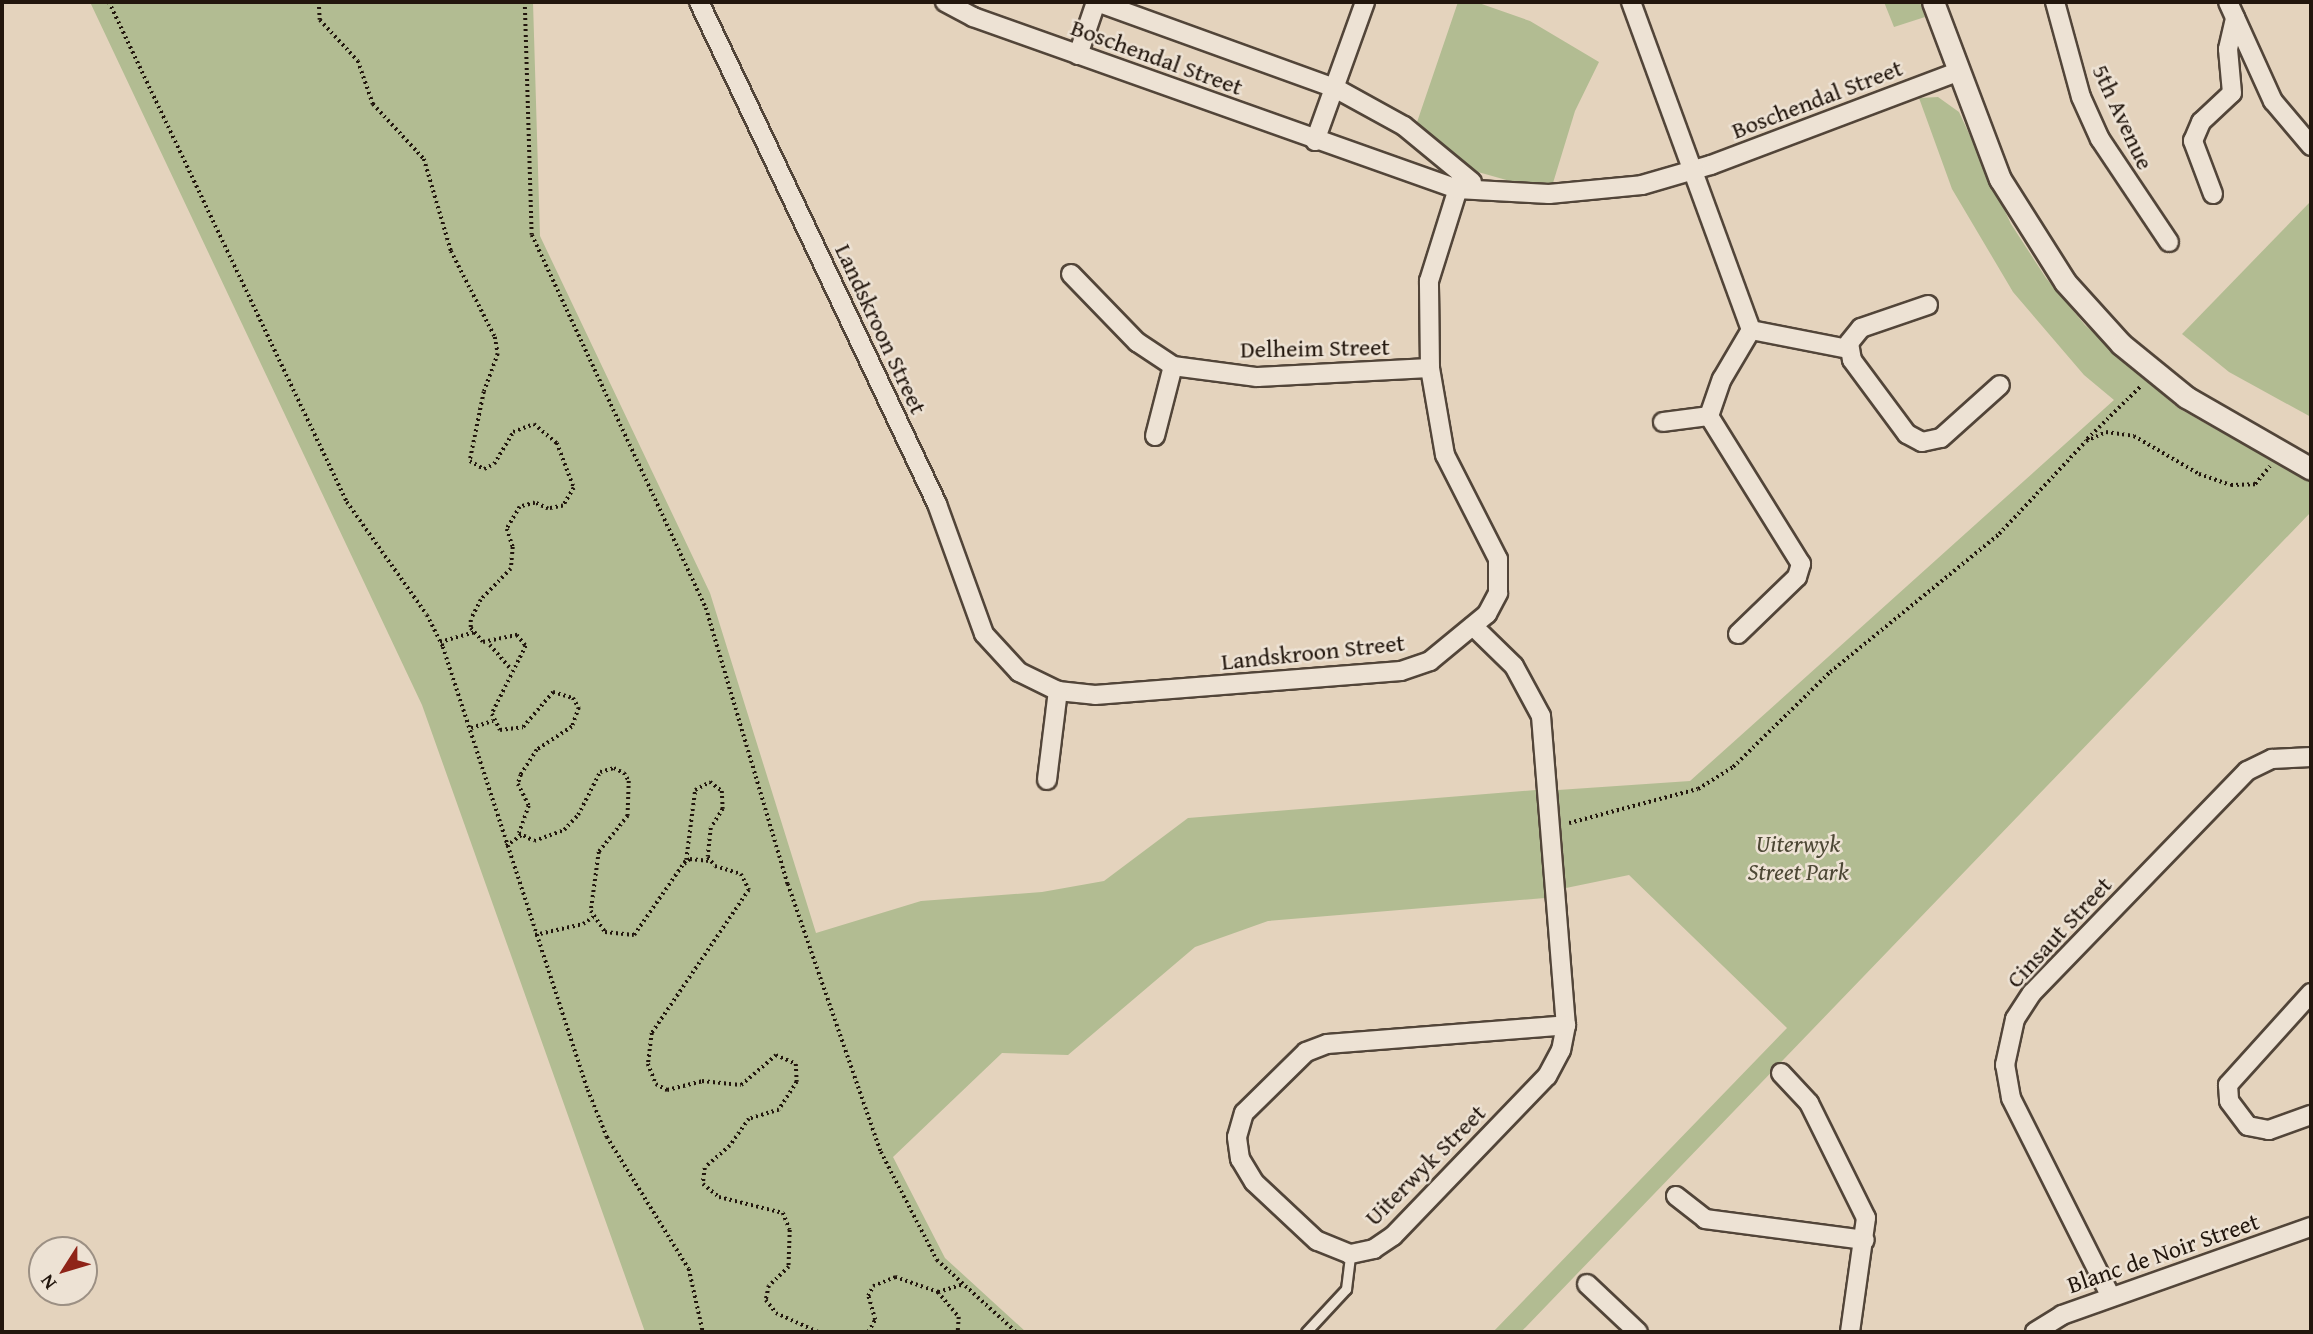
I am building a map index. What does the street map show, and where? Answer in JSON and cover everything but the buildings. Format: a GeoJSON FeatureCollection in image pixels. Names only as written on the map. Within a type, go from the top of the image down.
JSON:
{"type":"FeatureCollection","features":[{"type":"Feature","properties":{"kind":"street","name":"Landskroon Street"},"geometry":{"type":"LineString","coordinates":[[699,2],[937,504],[984,634],[1019,672],[1058,691],[1095,695],[1401,671],[1430,661],[1473,626],[1493,604],[1500,570],[1445,454],[1430,368],[1429,281],[1459,183]]}},
{"type":"Feature","properties":{"kind":"street","name":"Boschendal Street"},"geometry":{"type":"LineString","coordinates":[[945,2],[973,17],[1315,141],[1484,189],[1549,194],[1607,191],[1693,171],[1957,72]]}},
{"type":"Feature","properties":{"kind":"street"},"geometry":{"type":"LineString","coordinates":[[1079,55],[1097,2]]}},
{"type":"Feature","properties":{"kind":"street","name":"Boschendal Street"},"geometry":{"type":"LineString","coordinates":[[1097,2],[1335,88],[1404,126],[1459,183]]}},
{"type":"Feature","properties":{"kind":"street"},"geometry":{"type":"LineString","coordinates":[[1315,141],[1365,2]]}},
{"type":"Feature","properties":{"kind":"street"},"geometry":{"type":"LineString","coordinates":[[1631,2],[1751,330]]}},
{"type":"Feature","properties":{"kind":"street"},"geometry":{"type":"LineString","coordinates":[[1933,2],[1957,72],[2000,179],[2041,249],[2092,314],[2154,374],[2221,420],[2311,469]]}},
{"type":"Feature","properties":{"kind":"street","name":"5th Avenue"},"geometry":{"type":"LineString","coordinates":[[2055,2],[2081,97],[2100,139],[2169,243]]}},
{"type":"Feature","properties":{"kind":"street"},"geometry":{"type":"LineString","coordinates":[[2231,10],[2273,102],[2311,146]]}},
{"type":"Feature","properties":{"kind":"street"},"geometry":{"type":"LineString","coordinates":[[2213,194],[2193,141],[2201,122],[2232,93],[2228,49],[2231,10]]}},
{"type":"Feature","properties":{"kind":"street","name":"Delheim Street"},"geometry":{"type":"LineString","coordinates":[[1071,274],[1137,342],[1173,366],[1257,377],[1430,368]]}},
{"type":"Feature","properties":{"kind":"street"},"geometry":{"type":"LineString","coordinates":[[1848,349],[1861,328],[1928,305]]}},
{"type":"Feature","properties":{"kind":"street"},"geometry":{"type":"LineString","coordinates":[[1751,330],[1848,349]]}},
{"type":"Feature","properties":{"kind":"street"},"geometry":{"type":"LineString","coordinates":[[1709,416],[1722,379],[1751,330]]}},
{"type":"Feature","properties":{"kind":"street"},"geometry":{"type":"LineString","coordinates":[[1848,349],[1852,360],[1907,434],[1922,442],[1941,438],[2000,385]]}},
{"type":"Feature","properties":{"kind":"street"},"geometry":{"type":"LineString","coordinates":[[1155,436],[1173,366]]}},
{"type":"Feature","properties":{"kind":"street"},"geometry":{"type":"LineString","coordinates":[[1662,422],[1709,416]]}},
{"type":"Feature","properties":{"kind":"street"},"geometry":{"type":"LineString","coordinates":[[1709,416],[1801,564],[1797,577],[1738,634]]}},
{"type":"Feature","properties":{"kind":"street","name":"Uiterwyk Street"},"geometry":{"type":"LineString","coordinates":[[1473,626],[1514,666],[1541,716],[1566,1025],[1556,1062],[1536,1088],[1393,1236],[1374,1249],[1350,1254],[1317,1241],[1244,1169],[1237,1148],[1239,1124],[1260,1094],[1295,1059],[1327,1044],[1566,1025]]}},
{"type":"Feature","properties":{"kind":"street"},"geometry":{"type":"LineString","coordinates":[[1047,780],[1058,691]]}},
{"type":"Feature","properties":{"kind":"street","name":"Cinsaut Street"},"geometry":{"type":"LineString","coordinates":[[2111,1297],[2011,1098],[2006,1056],[2015,1019],[2032,993],[2247,771],[2272,759],[2311,757]]}},
{"type":"Feature","properties":{"kind":"street"},"geometry":{"type":"LineString","coordinates":[[2311,993],[2228,1085],[2229,1101],[2248,1126],[2269,1129],[2311,1115]]}},
{"type":"Feature","properties":{"kind":"street"},"geometry":{"type":"LineString","coordinates":[[1782,1073],[1809,1103],[1866,1218],[1850,1332]]}},
{"type":"Feature","properties":{"kind":"street"},"geometry":{"type":"LineString","coordinates":[[1675,1196],[1705,1219],[1865,1240]]}},
{"type":"Feature","properties":{"kind":"street","name":"Blanc de Noir Street"},"geometry":{"type":"LineString","coordinates":[[2035,1332],[2062,1315],[2311,1227]]}},
{"type":"Feature","properties":{"kind":"street"},"geometry":{"type":"LineString","coordinates":[[1587,1284],[1638,1332]]}},
{"type":"Feature","properties":{"kind":"lane"},"geometry":{"type":"LineString","coordinates":[[1306,1332],[1346,1289],[1350,1254]]}},
{"type":"Feature","properties":{"kind":"path"},"geometry":{"type":"LineString","coordinates":[[109,2],[347,502],[427,615],[440,642],[471,728],[535,935],[607,1137],[689,1269],[703,1332]]}},
{"type":"Feature","properties":{"kind":"path"},"geometry":{"type":"LineString","coordinates":[[319,2],[320,20],[358,61],[373,104],[424,159],[451,251],[495,337],[498,354],[484,392],[470,461],[484,469],[494,464],[513,432],[534,424],[557,443],[574,488],[563,506],[548,509],[527,503],[509,522],[511,569],[475,609],[474,632],[508,662],[513,675]]}},
{"type":"Feature","properties":{"kind":"path"},"geometry":{"type":"LineString","coordinates":[[524,2],[532,235],[706,608],[788,884],[881,1152],[937,1260],[1016,1332]]}},
{"type":"Feature","properties":{"kind":"path"},"geometry":{"type":"LineString","coordinates":[[1550,829],[1698,789],[1732,767],[1830,672],[1999,534],[2086,441],[2154,374]]}},
{"type":"Feature","properties":{"kind":"path"},"geometry":{"type":"LineString","coordinates":[[2086,441],[2106,432],[2134,436],[2199,474],[2247,486],[2263,476],[2279,453]]}},
{"type":"Feature","properties":{"kind":"path"},"geometry":{"type":"LineString","coordinates":[[440,642],[474,632]]}},
{"type":"Feature","properties":{"kind":"path"},"geometry":{"type":"LineString","coordinates":[[486,643],[510,635],[523,639],[525,654],[496,704],[494,721],[500,730],[523,727],[553,692],[573,698],[579,708],[572,727],[537,750],[521,775],[518,784],[529,806],[520,823],[521,835]]}},
{"type":"Feature","properties":{"kind":"path"},"geometry":{"type":"LineString","coordinates":[[471,728],[494,721]]}},
{"type":"Feature","properties":{"kind":"path"},"geometry":{"type":"LineString","coordinates":[[521,835],[543,841],[564,830],[578,815],[600,772],[614,768],[624,773],[629,780],[628,816],[598,852],[593,916],[606,932],[634,934],[682,866],[691,859],[712,862],[741,874],[749,890],[652,1033],[650,1074],[667,1090],[702,1081],[732,1088],[750,1080],[776,1055],[796,1064],[797,1082],[779,1110],[749,1119],[730,1146],[705,1168],[703,1184],[719,1197],[783,1213],[790,1230],[789,1267],[769,1286],[766,1300],[776,1313],[818,1332]]}},
{"type":"Feature","properties":{"kind":"path"},"geometry":{"type":"LineString","coordinates":[[682,866],[693,823],[692,799],[695,790],[710,782],[718,785],[725,798],[711,828],[708,858],[712,862]]}},
{"type":"Feature","properties":{"kind":"path"},"geometry":{"type":"LineString","coordinates":[[506,846],[521,835]]}},
{"type":"Feature","properties":{"kind":"path"},"geometry":{"type":"LineString","coordinates":[[535,935],[583,924],[593,916]]}},
{"type":"Feature","properties":{"kind":"path"},"geometry":{"type":"LineString","coordinates":[[868,1332],[875,1320],[868,1296],[882,1279],[908,1278],[937,1292],[958,1317],[958,1332]]}},
{"type":"Feature","properties":{"kind":"path"},"geometry":{"type":"LineString","coordinates":[[937,1292],[964,1284]]}},
{"type":"Feature","properties":{"kind":"green space"},"geometry":{"type":"Polygon","coordinates":[[[90,2],[533,2],[540,236],[710,593],[816,933],[921,901],[1042,892],[1104,881],[1188,818],[1536,790],[1545,898],[1268,921],[1195,947],[1068,1055],[1002,1053],[893,1157],[945,1258],[1026,1332],[645,1332],[422,705],[90,2]]]}},
{"type":"Feature","properties":{"kind":"green space"},"geometry":{"type":"Polygon","coordinates":[[[1458,2],[1476,2],[1530,21],[1599,62],[1575,111],[1553,183],[1510,181],[1478,172],[1415,128],[1458,2]]]}},
{"type":"Feature","properties":{"kind":"green space"},"geometry":{"type":"Polygon","coordinates":[[[1884,2],[1920,2],[1925,17],[1894,27],[1884,2]]]}},
{"type":"Feature","properties":{"kind":"green space","name":"Uiterwyk Street Park"},"geometry":{"type":"Polygon","coordinates":[[[1938,97],[1959,112],[2011,224],[2046,278],[2085,325],[2178,408],[2311,482],[2311,512],[1521,1332],[1493,1332],[1787,1028],[1629,875],[1566,888],[1558,790],[1690,781],[2114,400],[2084,375],[2013,292],[1952,189],[1919,98],[1938,97]]]}},
{"type":"Feature","properties":{"kind":"green space"},"geometry":{"type":"Polygon","coordinates":[[[2311,201],[2311,417],[2229,372],[2182,334],[2311,201]]]}}]}
